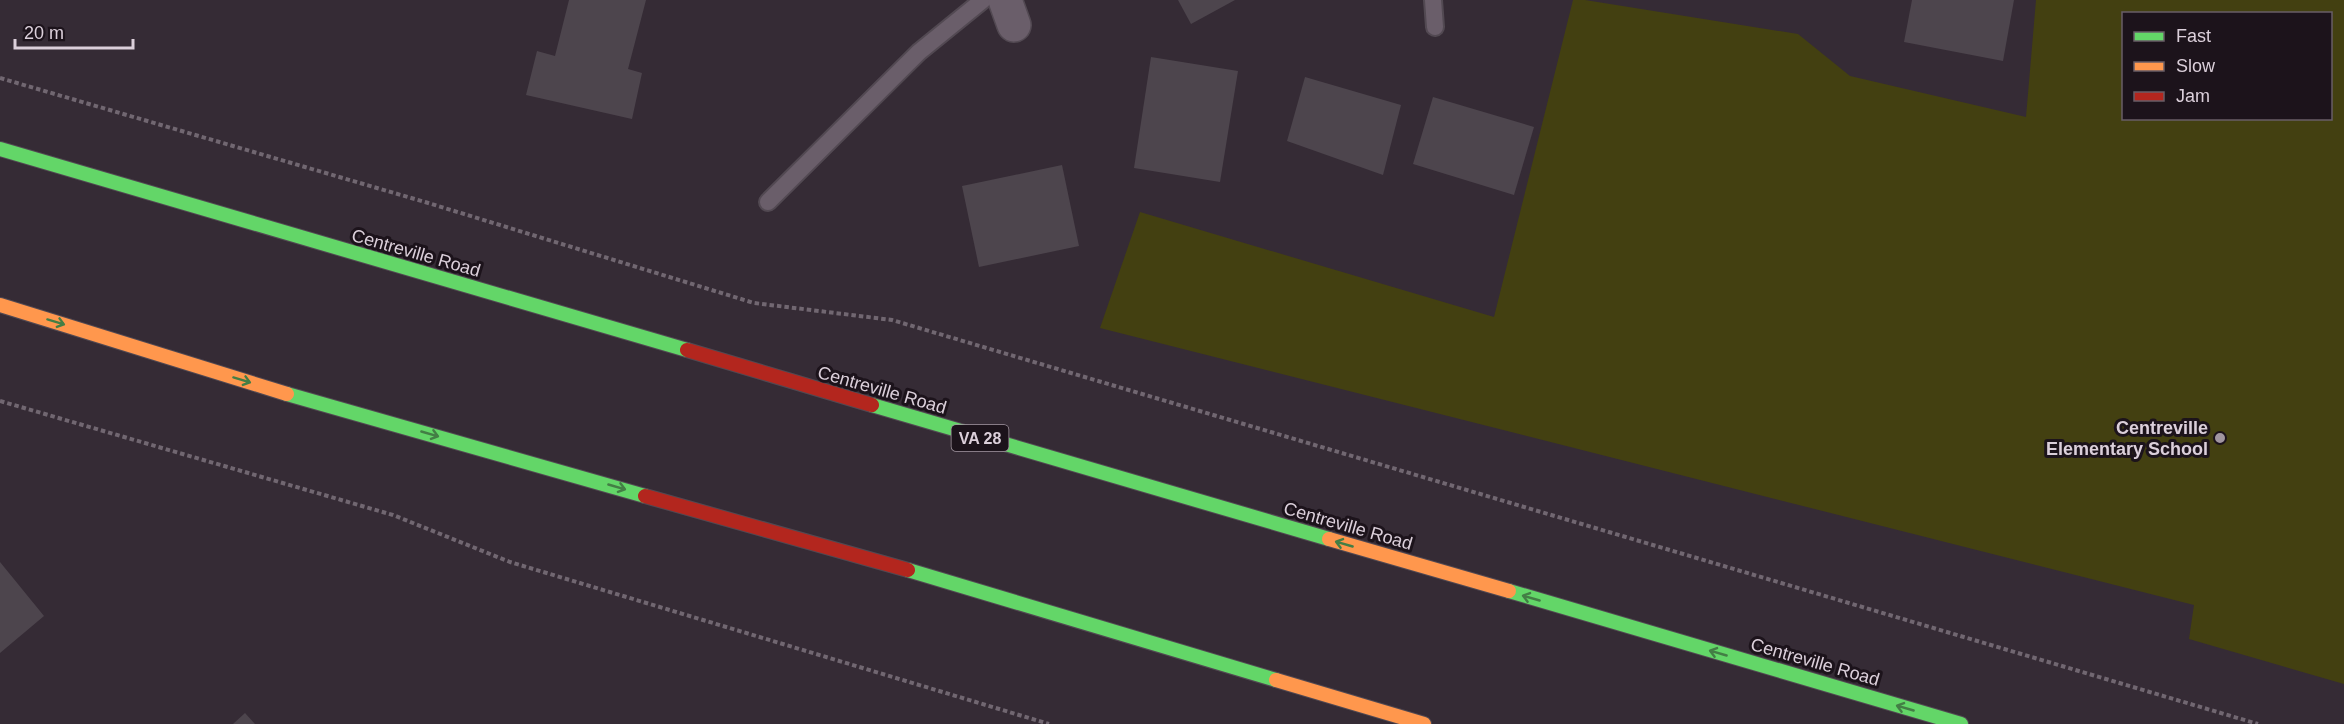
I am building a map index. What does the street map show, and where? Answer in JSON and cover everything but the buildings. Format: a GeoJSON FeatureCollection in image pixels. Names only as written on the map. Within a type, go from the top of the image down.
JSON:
{"type":"FeatureCollection","features":[{"type":"Feature","properties":{"kind":"highway","name":"Centreville Road"},"geometry":{"type":"LineString","coordinates":[[0,149],[1961,724]]}},
{"type":"Feature","properties":{"kind":"highway"},"geometry":{"type":"LineString","coordinates":[[0,305],[314,402],[924,575],[1424,724]]}},
{"type":"Feature","properties":{"kind":"lane"},"geometry":{"type":"LineString","coordinates":[[768,202],[919,52],[983,0]]}},
{"type":"Feature","properties":{"kind":"lane"},"geometry":{"type":"LineString","coordinates":[[1432,0],[1435,27]]}},
{"type":"Feature","properties":{"kind":"path"},"geometry":{"type":"LineString","coordinates":[[0,78],[414,198],[754,303],[903,323],[2258,724]]}},
{"type":"Feature","properties":{"kind":"path"},"geometry":{"type":"LineString","coordinates":[[0,401],[393,515],[510,562],[1049,724]]}},
{"type":"Feature","properties":{"kind":"shaded area"},"geometry":{"type":"Polygon","coordinates":[[[1573,0],[1798,34],[1850,76],[2026,117],[2036,0],[2344,0],[2344,684],[2189,639],[2194,605],[1100,328],[1140,212],[1494,317],[1573,0]]]}},
{"type":"Feature","properties":{"kind":"traffic: fast"},"geometry":{"type":"LineString","coordinates":[[0,149],[687,350]]}},
{"type":"Feature","properties":{"kind":"traffic: fast"},"geometry":{"type":"LineString","coordinates":[[287,394],[645,496]]}},
{"type":"Feature","properties":{"kind":"traffic: fast"},"geometry":{"type":"LineString","coordinates":[[872,405],[1329,539]]}},
{"type":"Feature","properties":{"kind":"traffic: fast"},"geometry":{"type":"LineString","coordinates":[[908,570],[1276,680]]}},
{"type":"Feature","properties":{"kind":"traffic: fast"},"geometry":{"type":"LineString","coordinates":[[1509,591],[1961,724]]}},
{"type":"Feature","properties":{"kind":"traffic: slow"},"geometry":{"type":"LineString","coordinates":[[0,305],[287,394]]}},
{"type":"Feature","properties":{"kind":"traffic: slow"},"geometry":{"type":"LineString","coordinates":[[1329,539],[1509,591]]}},
{"type":"Feature","properties":{"kind":"traffic: slow"},"geometry":{"type":"LineString","coordinates":[[1276,680],[1424,724]]}},
{"type":"Feature","properties":{"kind":"traffic: jam"},"geometry":{"type":"LineString","coordinates":[[687,350],[872,405]]}},
{"type":"Feature","properties":{"kind":"traffic: jam"},"geometry":{"type":"LineString","coordinates":[[645,496],[908,570]]}},
{"type":"Feature","properties":{"kind":"place","name":"Centreville Elementary School"},"geometry":{"type":"Point","coordinates":[2220,438]}}]}
